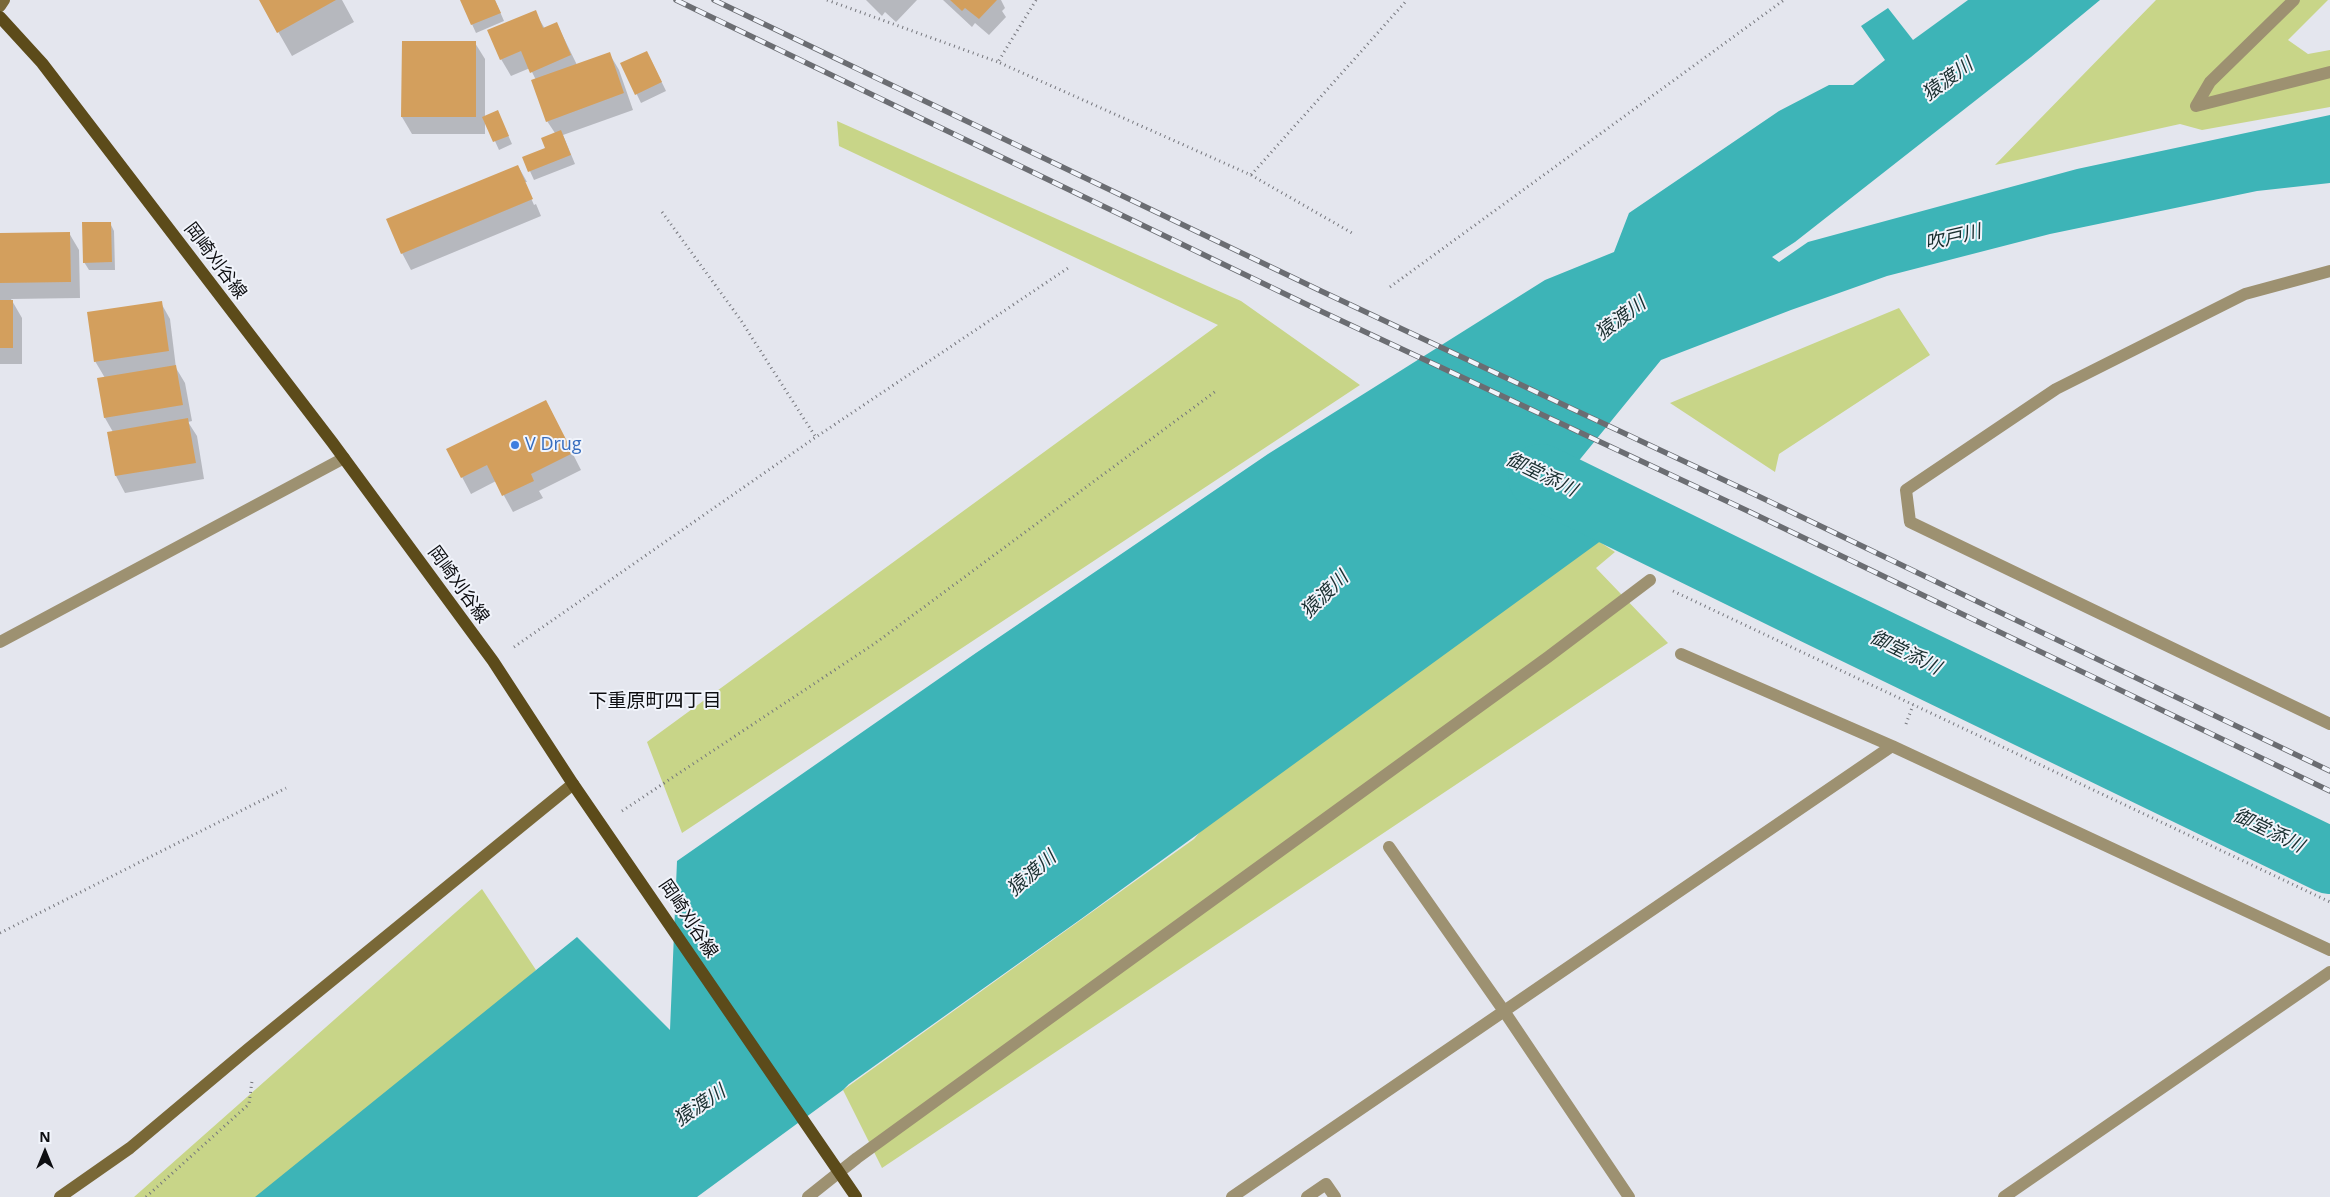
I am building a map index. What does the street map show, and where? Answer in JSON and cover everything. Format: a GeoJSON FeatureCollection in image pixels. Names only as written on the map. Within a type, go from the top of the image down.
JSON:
{"type":"FeatureCollection","features":[{"type":"Feature","properties":{"kind":"main road","name":"岡崎刈谷線"},"geometry":{"type":"LineString","coordinates":[[0,17],[42,63],[344,458],[493,662],[573,784],[602,823],[856,1197]]}},
{"type":"Feature","properties":{"kind":"street"},"geometry":{"type":"LineString","coordinates":[[0,6],[4,0]]}},
{"type":"Feature","properties":{"kind":"street"},"geometry":{"type":"LineString","coordinates":[[2294,0],[2210,82],[2196,106],[2330,72]]}},
{"type":"Feature","properties":{"kind":"street"},"geometry":{"type":"LineString","coordinates":[[2330,271],[2245,294],[2056,389],[1906,490],[1910,522],[2330,724]]}},
{"type":"Feature","properties":{"kind":"street"},"geometry":{"type":"LineString","coordinates":[[0,642],[344,458]]}},
{"type":"Feature","properties":{"kind":"street"},"geometry":{"type":"LineString","coordinates":[[808,1197],[857,1158],[1548,657],[1650,580]]}},
{"type":"Feature","properties":{"kind":"street"},"geometry":{"type":"LineString","coordinates":[[1681,654],[1892,746],[2330,950]]}},
{"type":"Feature","properties":{"kind":"street"},"geometry":{"type":"LineString","coordinates":[[1232,1197],[1892,746]]}},
{"type":"Feature","properties":{"kind":"street"},"geometry":{"type":"LineString","coordinates":[[60,1197],[130,1148],[248,1049],[573,784]]}},
{"type":"Feature","properties":{"kind":"street"},"geometry":{"type":"LineString","coordinates":[[1389,847],[1504,1011],[1630,1197]]}},
{"type":"Feature","properties":{"kind":"street"},"geometry":{"type":"LineString","coordinates":[[2004,1197],[2330,972]]}},
{"type":"Feature","properties":{"kind":"street"},"geometry":{"type":"LineString","coordinates":[[1307,1197],[1326,1184],[1335,1197]]}},
{"type":"Feature","properties":{"kind":"path"},"geometry":{"type":"LineString","coordinates":[[827,0],[998,62],[1251,175],[1352,233]]}},
{"type":"Feature","properties":{"kind":"path"},"geometry":{"type":"LineString","coordinates":[[998,62],[1036,0]]}},
{"type":"Feature","properties":{"kind":"path"},"geometry":{"type":"LineString","coordinates":[[1251,175],[1406,0]]}},
{"type":"Feature","properties":{"kind":"path"},"geometry":{"type":"LineString","coordinates":[[1390,287],[1784,0]]}},
{"type":"Feature","properties":{"kind":"path"},"geometry":{"type":"LineString","coordinates":[[662,212],[740,319],[816,437]]}},
{"type":"Feature","properties":{"kind":"path"},"geometry":{"type":"LineString","coordinates":[[493,662],[816,437],[1071,266]]}},
{"type":"Feature","properties":{"kind":"path"},"geometry":{"type":"LineString","coordinates":[[602,823],[874,644],[1216,391]]}},
{"type":"Feature","properties":{"kind":"path"},"geometry":{"type":"LineString","coordinates":[[1650,580],[2330,902]]}},
{"type":"Feature","properties":{"kind":"path"},"geometry":{"type":"LineString","coordinates":[[0,933],[286,788]]}},
{"type":"Feature","properties":{"kind":"path"},"geometry":{"type":"LineString","coordinates":[[146,1197],[249,1104],[252,1076],[248,1049]]}},
{"type":"Feature","properties":{"kind":"green space"},"geometry":{"type":"Polygon","coordinates":[[[2156,0],[2328,0],[2288,40],[2308,54],[2330,50],[2330,107],[2202,130],[2180,124],[1995,165],[2156,0]]]}},
{"type":"Feature","properties":{"kind":"green space"},"geometry":{"type":"Polygon","coordinates":[[[837,121],[1241,301],[1360,385],[682,833],[647,742],[1218,325],[839,146],[837,121]]]}},
{"type":"Feature","properties":{"kind":"green space"},"geometry":{"type":"Polygon","coordinates":[[[1899,308],[1930,355],[1779,454],[1775,472],[1670,403],[1899,308]]]}},
{"type":"Feature","properties":{"kind":"green space"},"geometry":{"type":"Polygon","coordinates":[[[1503,479],[1615,552],[1596,568],[1668,643],[882,1168],[843,1090],[1194,839],[1503,479]]]}},
{"type":"Feature","properties":{"kind":"green space"},"geometry":{"type":"Polygon","coordinates":[[[482,889],[536,970],[294,1197],[134,1197],[482,889]]]}},
{"type":"Feature","properties":{"kind":"water"},"geometry":{"type":"Polygon","coordinates":[[[1968,0],[2100,0],[2031,57],[1795,242],[1772,257],[1779,262],[1808,242],[2077,169],[2330,115],[2330,183],[2257,191],[2050,234],[1887,276],[1791,310],[1661,360],[1559,485],[1628,508],[1613,532],[1081,919],[849,1084],[697,1197],[255,1197],[577,937],[670,1030],[677,861],[973,655],[1268,454],[1545,280],[1614,252],[1629,213],[1779,111],[1829,85],[1853,85],[1885,60],[1861,26],[1888,8],[1913,40],[1968,0]]]}},
{"type":"Feature","properties":{"kind":"building"},"geometry":{"type":"Polygon","coordinates":[[[259,0],[336,0],[277,33],[259,0]]]}},
{"type":"Feature","properties":{"kind":"building"},"geometry":{"type":"Polygon","coordinates":[[[460,0],[495,0],[501,13],[471,25],[460,0]]]}},
{"type":"Feature","properties":{"kind":"building"},"geometry":{"type":"Polygon","coordinates":[[[950,0],[997,0],[979,19],[965,8],[962,11],[950,0]]]}},
{"type":"Feature","properties":{"kind":"building"},"geometry":{"type":"Polygon","coordinates":[[[536,10],[543,28],[557,22],[571,55],[530,73],[521,51],[500,60],[487,30],[536,10]]]}},
{"type":"Feature","properties":{"kind":"building"},"geometry":{"type":"Polygon","coordinates":[[[402,41],[476,41],[476,117],[401,117],[402,41]]]}},
{"type":"Feature","properties":{"kind":"building"},"geometry":{"type":"Polygon","coordinates":[[[647,51],[662,82],[635,95],[620,63],[647,51]]]}},
{"type":"Feature","properties":{"kind":"building"},"geometry":{"type":"Polygon","coordinates":[[[610,52],[624,93],[546,122],[531,80],[610,52]]]}},
{"type":"Feature","properties":{"kind":"building"},"geometry":{"type":"Polygon","coordinates":[[[498,110],[509,136],[493,142],[482,117],[498,110]]]}},
{"type":"Feature","properties":{"kind":"building"},"geometry":{"type":"Polygon","coordinates":[[[561,130],[571,155],[528,172],[522,157],[545,148],[541,138],[561,130]]]}},
{"type":"Feature","properties":{"kind":"building"},"geometry":{"type":"Polygon","coordinates":[[[518,165],[533,199],[401,254],[386,219],[518,165]]]}},
{"type":"Feature","properties":{"kind":"building"},"geometry":{"type":"Polygon","coordinates":[[[82,222],[111,222],[112,262],[83,263],[82,222]]]}},
{"type":"Feature","properties":{"kind":"building"},"geometry":{"type":"Polygon","coordinates":[[[70,232],[71,282],[0,283],[0,233],[70,232]]]}},
{"type":"Feature","properties":{"kind":"building"},"geometry":{"type":"Polygon","coordinates":[[[0,300],[13,300],[13,348],[0,348],[0,300]]]}},
{"type":"Feature","properties":{"kind":"building"},"geometry":{"type":"Polygon","coordinates":[[[162,301],[169,351],[94,362],[87,312],[162,301]]]}},
{"type":"Feature","properties":{"kind":"building"},"geometry":{"type":"Polygon","coordinates":[[[176,365],[183,405],[104,418],[97,378],[176,365]]]}},
{"type":"Feature","properties":{"kind":"building"},"geometry":{"type":"Polygon","coordinates":[[[546,400],[573,453],[531,474],[534,481],[502,496],[487,465],[461,478],[446,449],[546,400]]]}},
{"type":"Feature","properties":{"kind":"building"},"geometry":{"type":"Polygon","coordinates":[[[188,418],[196,463],[115,476],[107,432],[188,418]]]}},
{"type":"Feature","properties":{"kind":"waterway","name":"御堂添川"},"geometry":{"type":"LineString","coordinates":[[1541,477],[2330,861]]}},
{"type":"Feature","properties":{"kind":"railway"},"geometry":{"type":"LineString","coordinates":[[676,0],[1312,307],[1750,512],[2330,791]]}},
{"type":"Feature","properties":{"kind":"railway"},"geometry":{"type":"LineString","coordinates":[[714,0],[1321,291],[1758,496],[2330,771]]}},
{"type":"Feature","properties":{"kind":"place","name":"V Drug"},"geometry":{"type":"Point","coordinates":[515,445]}},
{"type":"Feature","properties":{"kind":"district","name":"下重原町四丁目"},"geometry":{"type":"Point","coordinates":[655,702]}},
{"type":"Feature","properties":{"kind":"water label","name":"猿渡川"},"geometry":{"type":"Point","coordinates":[1948,80]}},
{"type":"Feature","properties":{"kind":"water label","name":"吹戸川"},"geometry":{"type":"Point","coordinates":[1953,238]}},
{"type":"Feature","properties":{"kind":"water label","name":"猿渡川"},"geometry":{"type":"Point","coordinates":[1621,319]}},
{"type":"Feature","properties":{"kind":"water label","name":"猿渡川"},"geometry":{"type":"Point","coordinates":[1325,595]}},
{"type":"Feature","properties":{"kind":"water label","name":"猿渡川"},"geometry":{"type":"Point","coordinates":[1032,874]}},
{"type":"Feature","properties":{"kind":"water label","name":"猿渡川"},"geometry":{"type":"Point","coordinates":[700,1106]}}]}
